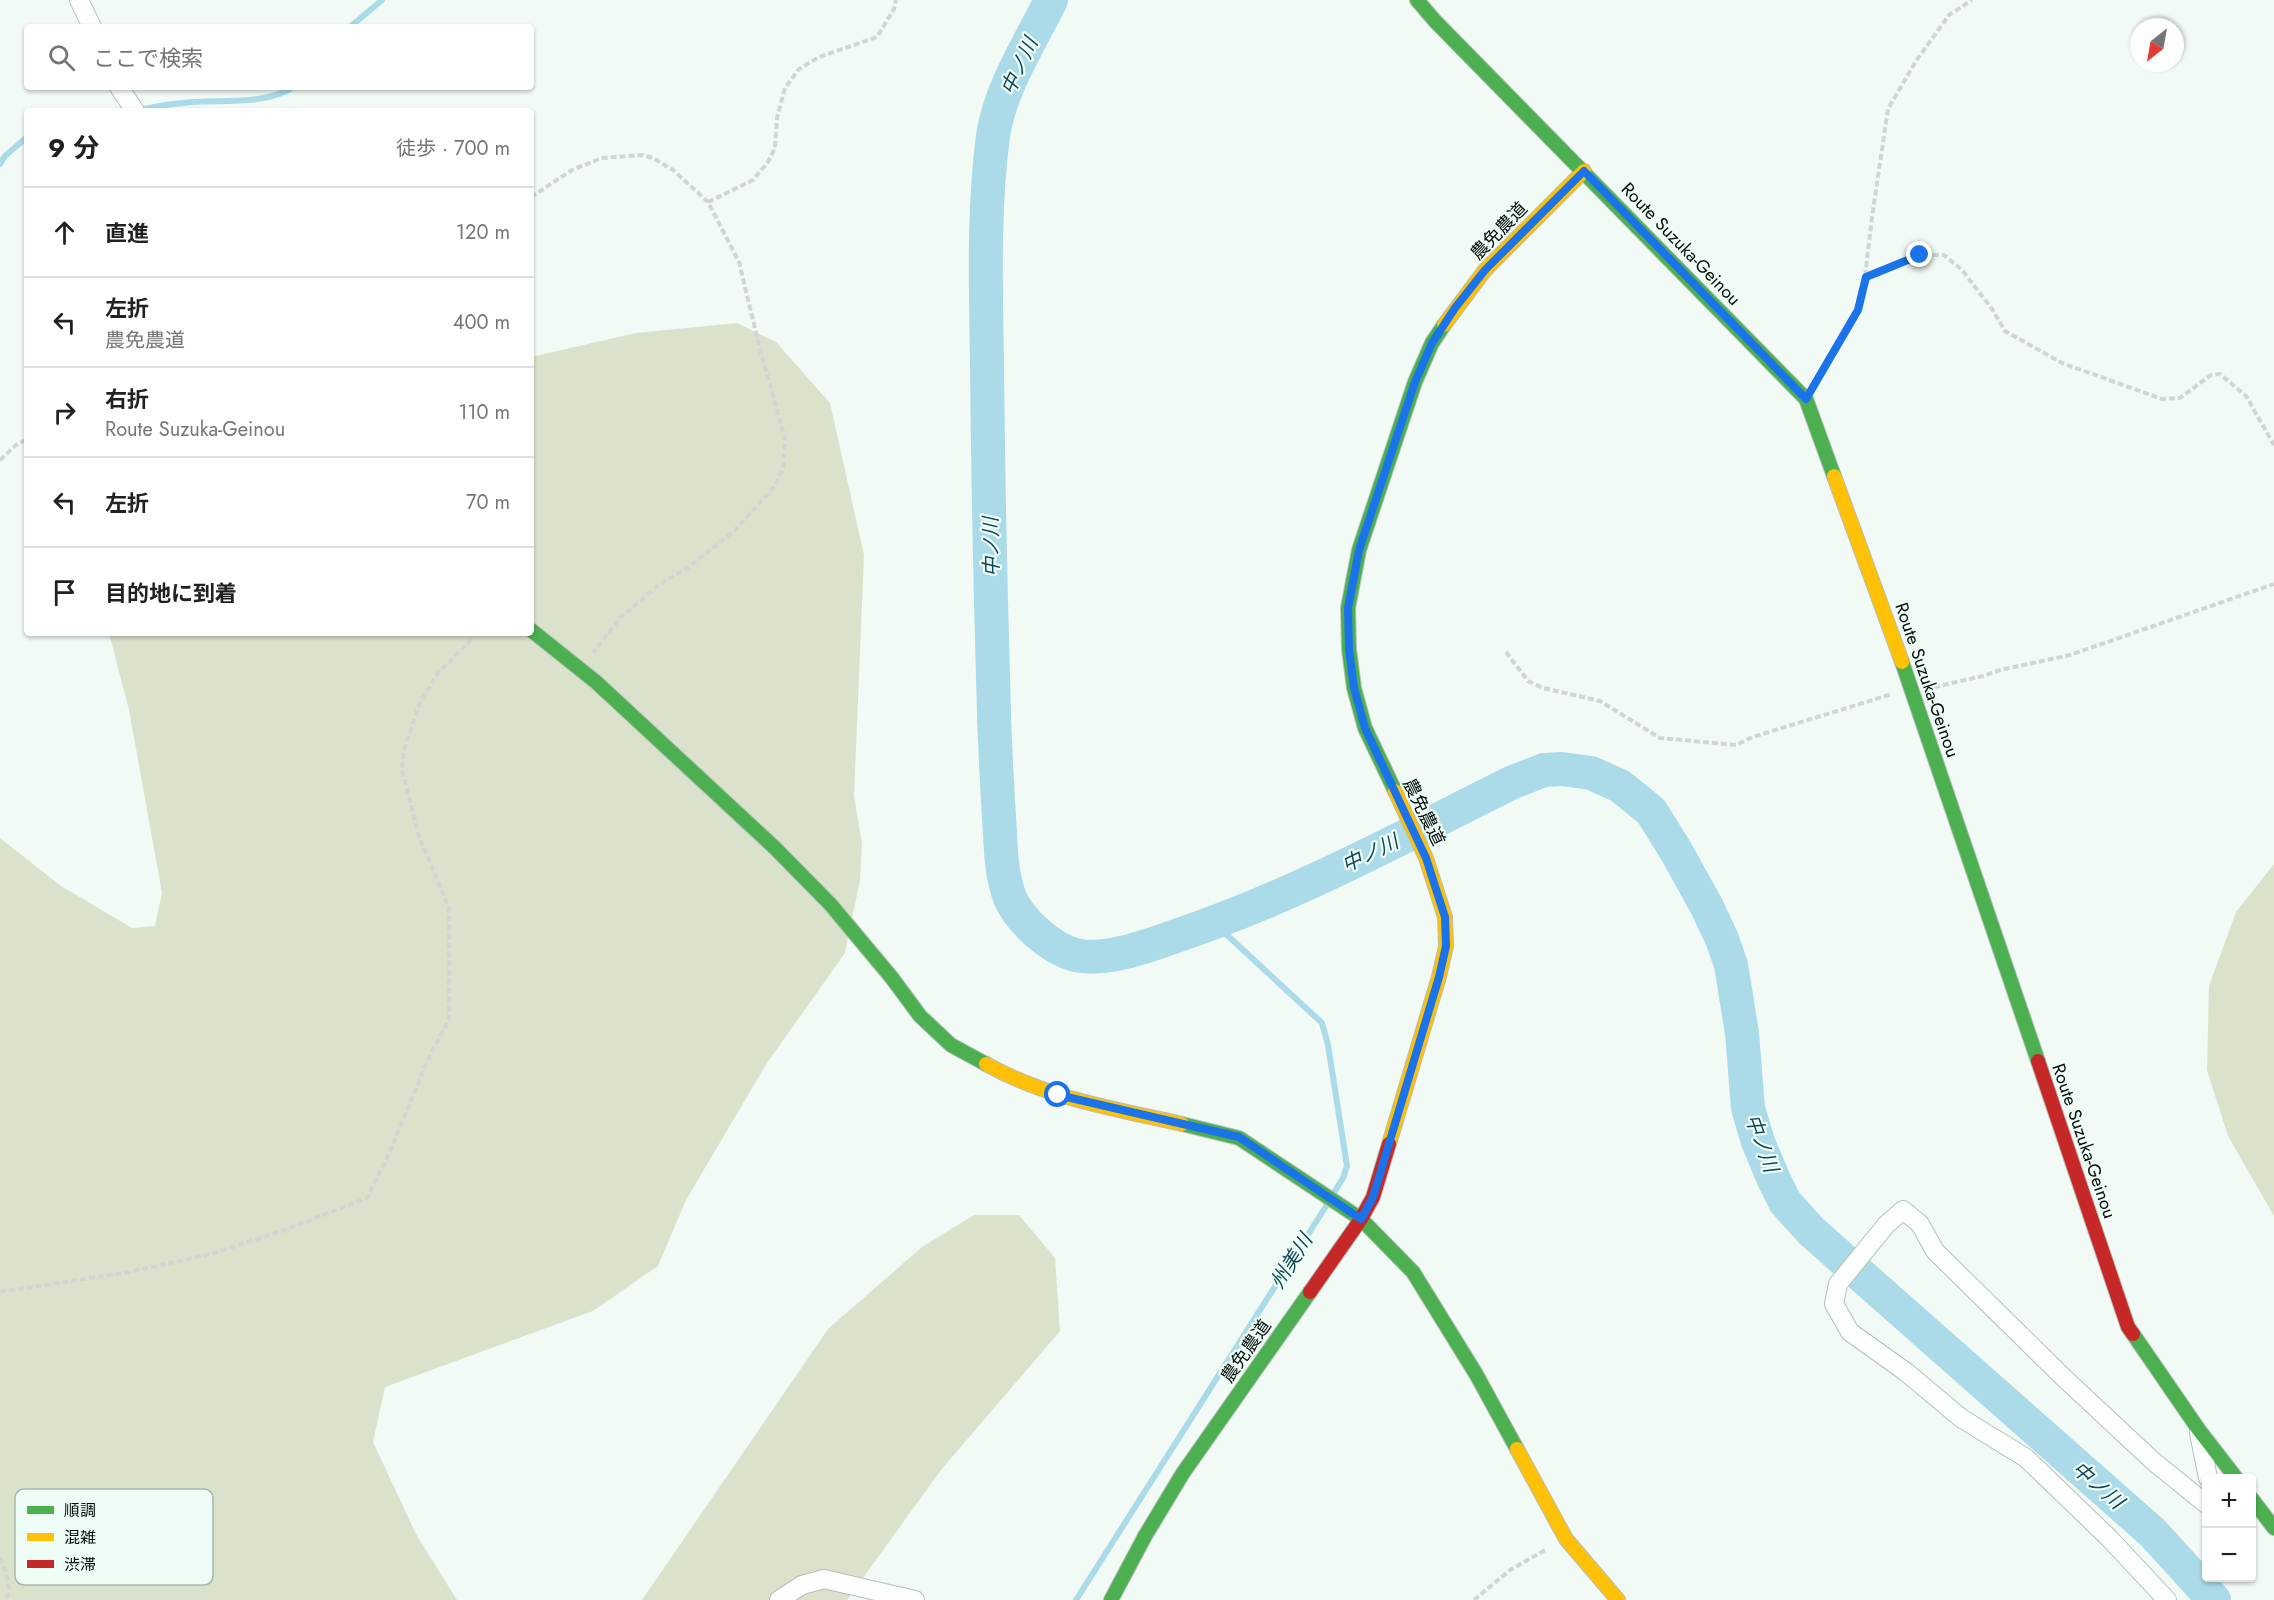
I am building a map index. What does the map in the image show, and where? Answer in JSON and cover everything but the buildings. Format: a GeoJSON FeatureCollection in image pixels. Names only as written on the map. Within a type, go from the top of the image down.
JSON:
{"type":"FeatureCollection","features":[{"type":"Feature","properties":{"kind":"street"},"geometry":{"type":"LineString","coordinates":[[79,0],[91,24]]}},
{"type":"Feature","properties":{"kind":"street","name":"Route Suzuka-Geinou"},"geometry":{"type":"LineString","coordinates":[[1417,0],[1806,399],[1913,692],[2128,1328],[2232,1474]]}},
{"type":"Feature","properties":{"kind":"street"},"geometry":{"type":"LineString","coordinates":[[121,91],[133,108]]}},
{"type":"Feature","properties":{"kind":"street","name":"農免農道"},"geometry":{"type":"LineString","coordinates":[[1111,1600],[1145,1536],[1183,1473],[1361,1219],[1373,1197],[1439,977],[1446,946],[1445,917],[1426,858],[1365,728],[1354,688],[1349,649],[1348,608],[1359,550],[1415,382],[1432,343],[1455,308],[1485,270],[1584,171]]}},
{"type":"Feature","properties":{"kind":"street"},"geometry":{"type":"LineString","coordinates":[[534,633],[596,682],[775,849],[831,905],[892,978],[920,1016],[951,1045],[1008,1077],[1058,1095],[1239,1137],[1361,1219],[1413,1272],[1476,1374],[1566,1539],[1618,1600]]}},
{"type":"Feature","properties":{"kind":"street"},"geometry":{"type":"LineString","coordinates":[[2167,1600],[2109,1538],[2026,1458],[1961,1418],[1906,1372],[1850,1332],[1834,1304],[1838,1284],[1886,1225],[1903,1210],[1920,1224],[1935,1251],[2062,1376],[2160,1468],[2202,1501]]}},
{"type":"Feature","properties":{"kind":"street"},"geometry":{"type":"LineString","coordinates":[[2199,1430],[2207,1474]]}},
{"type":"Feature","properties":{"kind":"street"},"geometry":{"type":"LineString","coordinates":[[2256,1504],[2274,1528]]}},
{"type":"Feature","properties":{"kind":"street"},"geometry":{"type":"LineString","coordinates":[[779,1600],[802,1585],[824,1579],[915,1600]]}},
{"type":"Feature","properties":{"kind":"path"},"geometry":{"type":"LineString","coordinates":[[708,202],[753,180],[768,162],[775,148],[777,118],[785,88],[799,69],[819,57],[877,37],[894,9],[896,0]]}},
{"type":"Feature","properties":{"kind":"path"},"geometry":{"type":"LineString","coordinates":[[1806,399],[1858,310],[1866,277],[1872,217],[1888,110],[1916,61],[1949,15],[1972,0]]}},
{"type":"Feature","properties":{"kind":"path"},"geometry":{"type":"LineString","coordinates":[[534,195],[572,170],[602,158],[642,155],[653,158],[673,170],[708,202],[739,262],[785,439],[783,468],[775,486],[734,531],[689,567],[660,584],[621,617],[580,671]]}},
{"type":"Feature","properties":{"kind":"path"},"geometry":{"type":"LineString","coordinates":[[1866,277],[1920,255],[1944,255],[1962,270],[1992,309],[2006,332],[2062,363],[2162,399],[2180,399],[2211,375],[2220,374],[2246,396],[2274,446]]}},
{"type":"Feature","properties":{"kind":"path"},"geometry":{"type":"LineString","coordinates":[[0,460],[24,441]]}},
{"type":"Feature","properties":{"kind":"path"},"geometry":{"type":"LineString","coordinates":[[1506,652],[1528,681],[1543,688],[1600,701],[1660,738],[1736,745],[1753,737],[1890,695],[1913,692],[2070,655],[2274,584]]}},
{"type":"Feature","properties":{"kind":"path"},"geometry":{"type":"LineString","coordinates":[[0,1292],[129,1272],[211,1254],[282,1231],[367,1198],[388,1156],[430,1054],[449,1020],[448,908],[419,837],[402,770],[404,750],[420,702],[438,673],[472,636]]}},
{"type":"Feature","properties":{"kind":"path"},"geometry":{"type":"LineString","coordinates":[[1474,1600],[1510,1570],[1566,1539]]}},
{"type":"Feature","properties":{"kind":"path"},"geometry":{"type":"LineString","coordinates":[[0,1558],[8,1578],[9,1595],[6,1600]]}},
{"type":"Feature","properties":{"kind":"green space"},"geometry":{"type":"Polygon","coordinates":[[[737,323],[776,342],[830,403],[864,555],[854,796],[862,844],[860,880],[845,953],[767,1063],[686,1200],[658,1266],[593,1311],[385,1387],[373,1442],[416,1534],[457,1600],[0,1600],[0,838],[61,886],[132,928],[155,926],[162,893],[129,710],[110,636],[534,636],[534,356],[636,333],[737,323]]]}},
{"type":"Feature","properties":{"kind":"green space"},"geometry":{"type":"Polygon","coordinates":[[[2274,864],[2274,1216],[2228,1136],[2207,1070],[2209,986],[2236,912],[2274,864]]]}},
{"type":"Feature","properties":{"kind":"green space"},"geometry":{"type":"Polygon","coordinates":[[[974,1215],[1019,1215],[1055,1258],[1060,1331],[941,1470],[847,1600],[642,1600],[828,1329],[922,1247],[974,1215]]]}},
{"type":"Feature","properties":{"kind":"waterway"},"geometry":{"type":"LineString","coordinates":[[354,24],[382,0]]}},
{"type":"Feature","properties":{"kind":"waterway","name":"中ノ川"},"geometry":{"type":"LineString","coordinates":[[1051,0],[1002,101],[993,136],[986,221],[989,482],[996,764],[1003,868],[1010,898],[1021,916],[1046,940],[1065,951],[1087,957],[1113,955],[1153,944],[1220,920],[1305,885],[1513,782],[1544,770],[1562,769],[1591,773],[1620,786],[1651,811],[1676,851],[1722,939],[1731,965],[1742,1033],[1748,1108],[1758,1142],[1785,1202],[1811,1231],[2153,1533],[2214,1600]]}},
{"type":"Feature","properties":{"kind":"waterway"},"geometry":{"type":"LineString","coordinates":[[150,108],[196,102],[240,101],[269,97],[288,90]]}},
{"type":"Feature","properties":{"kind":"waterway"},"geometry":{"type":"LineString","coordinates":[[0,164],[5,156],[24,140]]}},
{"type":"Feature","properties":{"kind":"waterway","name":"州美川"},"geometry":{"type":"LineString","coordinates":[[1214,923],[1322,1023],[1328,1045],[1347,1166],[1333,1194]]}},
{"type":"Feature","properties":{"kind":"waterway","name":"州美川"},"geometry":{"type":"LineString","coordinates":[[1076,1600],[1328,1203]]}},
{"type":"Feature","properties":{"kind":"traffic: fast"},"geometry":{"type":"LineString","coordinates":[[1417,0],[1806,399],[1834,476]]}},
{"type":"Feature","properties":{"kind":"traffic: fast"},"geometry":{"type":"LineString","coordinates":[[1395,791],[1365,728],[1354,688],[1349,649],[1348,608],[1359,550],[1415,382],[1432,343],[1444,325]]}},
{"type":"Feature","properties":{"kind":"traffic: fast"},"geometry":{"type":"LineString","coordinates":[[534,632],[596,682],[775,848],[831,905],[892,978],[920,1016],[951,1045],[986,1064]]}},
{"type":"Feature","properties":{"kind":"traffic: fast"},"geometry":{"type":"LineString","coordinates":[[1902,662],[2038,1061]]}},
{"type":"Feature","properties":{"kind":"traffic: fast"},"geometry":{"type":"LineString","coordinates":[[1182,1124],[1239,1138],[1361,1219],[1413,1272],[1476,1374],[1517,1449]]}},
{"type":"Feature","properties":{"kind":"traffic: fast"},"geometry":{"type":"LineString","coordinates":[[1111,1600],[1145,1536],[1183,1473],[1310,1292]]}},
{"type":"Feature","properties":{"kind":"traffic: fast"},"geometry":{"type":"LineString","coordinates":[[2133,1334],[2199,1430],[2233,1474]]}},
{"type":"Feature","properties":{"kind":"traffic: fast"},"geometry":{"type":"LineString","coordinates":[[2256,1504],[2274,1528]]}},
{"type":"Feature","properties":{"kind":"traffic: slow"},"geometry":{"type":"LineString","coordinates":[[1444,325],[1485,270],[1584,171]]}},
{"type":"Feature","properties":{"kind":"traffic: slow"},"geometry":{"type":"LineString","coordinates":[[1834,476],[1902,662]]}},
{"type":"Feature","properties":{"kind":"traffic: slow"},"geometry":{"type":"LineString","coordinates":[[1389,1144],[1439,977],[1446,946],[1445,917],[1426,858],[1395,791]]}},
{"type":"Feature","properties":{"kind":"traffic: slow"},"geometry":{"type":"LineString","coordinates":[[986,1064],[1009,1076],[1057,1094],[1182,1124]]}},
{"type":"Feature","properties":{"kind":"traffic: slow"},"geometry":{"type":"LineString","coordinates":[[1517,1449],[1566,1539],[1618,1600]]}},
{"type":"Feature","properties":{"kind":"traffic: jam"},"geometry":{"type":"LineString","coordinates":[[2038,1061],[2128,1327],[2133,1334]]}},
{"type":"Feature","properties":{"kind":"traffic: jam"},"geometry":{"type":"LineString","coordinates":[[1310,1292],[1361,1219],[1373,1197],[1389,1144]]}},
{"type":"Feature","properties":{"kind":"route"},"geometry":{"type":"LineString","coordinates":[[1058,1095],[1239,1137],[1361,1219],[1373,1197],[1439,977],[1446,946],[1445,917],[1426,858],[1365,728],[1354,688],[1349,649],[1348,608],[1359,550],[1415,382],[1432,343],[1455,308],[1485,270],[1584,171],[1806,399],[1858,310],[1866,277],[1920,255]]}}]}
